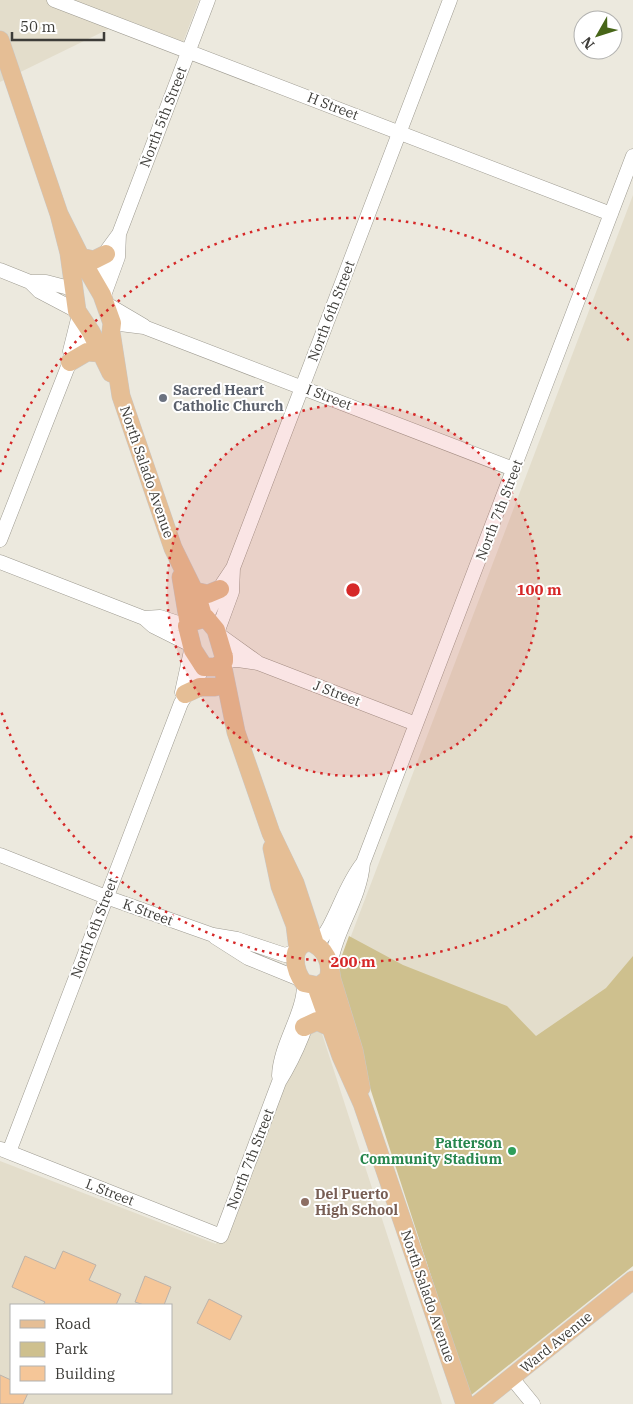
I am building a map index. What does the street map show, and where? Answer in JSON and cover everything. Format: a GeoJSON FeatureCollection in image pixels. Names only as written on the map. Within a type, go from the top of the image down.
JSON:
{"type":"FeatureCollection","features":[{"type":"Feature","properties":{"kind":"main road","name":"North Salado Avenue"},"geometry":{"type":"LineString","coordinates":[[0,40],[59,214],[74,288],[84,322],[101,352],[121,396],[196,622],[218,634],[214,665],[215,687],[236,732]]}},
{"type":"Feature","properties":{"kind":"main road","name":"North Salado Avenue"},"geometry":{"type":"LineString","coordinates":[[59,214],[104,300],[111,325],[121,396]]}},
{"type":"Feature","properties":{"kind":"main road"},"geometry":{"type":"LineString","coordinates":[[80,257],[94,260],[106,254]]}},
{"type":"Feature","properties":{"kind":"main road"},"geometry":{"type":"LineString","coordinates":[[69,365],[87,352],[101,352]]}},
{"type":"Feature","properties":{"kind":"main road","name":"North Salado Avenue"},"geometry":{"type":"LineString","coordinates":[[173,548],[194,591],[196,622],[192,646],[214,665],[271,832],[295,883],[316,945]]}},
{"type":"Feature","properties":{"kind":"main road"},"geometry":{"type":"LineString","coordinates":[[194,591],[208,594],[220,588]]}},
{"type":"Feature","properties":{"kind":"main road"},"geometry":{"type":"LineString","coordinates":[[183,698],[200,687],[215,687]]}},
{"type":"Feature","properties":{"kind":"main road","name":"North Salado Avenue"},"geometry":{"type":"LineString","coordinates":[[271,832],[276,870],[295,926],[297,950]]}},
{"type":"Feature","properties":{"kind":"main road"},"geometry":{"type":"LineString","coordinates":[[306,942],[316,945],[327,958],[330,968],[328,979],[309,984],[296,963],[297,950],[306,942]]}},
{"type":"Feature","properties":{"kind":"main road","name":"North Salado Avenue"},"geometry":{"type":"LineString","coordinates":[[330,968],[357,1065],[362,1103]]}},
{"type":"Feature","properties":{"kind":"main road","name":"North Salado Avenue"},"geometry":{"type":"LineString","coordinates":[[309,984],[330,1027],[347,1072],[362,1103],[465,1404]]}},
{"type":"Feature","properties":{"kind":"main road"},"geometry":{"type":"LineString","coordinates":[[304,1027],[317,1021],[330,1027]]}},
{"type":"Feature","properties":{"kind":"main road","name":"Ward Avenue"},"geometry":{"type":"LineString","coordinates":[[478,1404],[633,1280]]}},
{"type":"Feature","properties":{"kind":"street","name":"H Street"},"geometry":{"type":"LineString","coordinates":[[54,0],[611,214]]}},
{"type":"Feature","properties":{"kind":"street","name":"North 5th Street"},"geometry":{"type":"LineString","coordinates":[[93,280],[119,234],[208,0]]}},
{"type":"Feature","properties":{"kind":"street","name":"North 6th Street"},"geometry":{"type":"LineString","coordinates":[[196,622],[233,568],[450,0]]}},
{"type":"Feature","properties":{"kind":"street","name":"North 7th Street"},"geometry":{"type":"LineString","coordinates":[[330,968],[334,951],[358,889],[363,863],[633,156]]}},
{"type":"Feature","properties":{"kind":"street","name":"North 5th Street"},"geometry":{"type":"LineString","coordinates":[[104,300],[118,257],[119,234]]}},
{"type":"Feature","properties":{"kind":"street"},"geometry":{"type":"LineString","coordinates":[[0,270],[30,282],[46,282],[74,288],[93,280]]}},
{"type":"Feature","properties":{"kind":"street"},"geometry":{"type":"LineString","coordinates":[[30,282],[38,291],[102,332],[111,325]]}},
{"type":"Feature","properties":{"kind":"street","name":"I Street"},"geometry":{"type":"LineString","coordinates":[[104,300],[144,327],[514,469]]}},
{"type":"Feature","properties":{"kind":"street"},"geometry":{"type":"LineString","coordinates":[[0,540],[84,322]]}},
{"type":"Feature","properties":{"kind":"street","name":"I Street"},"geometry":{"type":"LineString","coordinates":[[111,325],[144,327]]}},
{"type":"Feature","properties":{"kind":"street"},"geometry":{"type":"LineString","coordinates":[[0,562],[144,618],[153,626],[192,646]]}},
{"type":"Feature","properties":{"kind":"street"},"geometry":{"type":"LineString","coordinates":[[218,634],[232,592],[233,568]]}},
{"type":"Feature","properties":{"kind":"street"},"geometry":{"type":"LineString","coordinates":[[144,618],[160,617],[196,622]]}},
{"type":"Feature","properties":{"kind":"street","name":"J Street"},"geometry":{"type":"LineString","coordinates":[[218,634],[258,663]]}},
{"type":"Feature","properties":{"kind":"street","name":"North 6th Street"},"geometry":{"type":"LineString","coordinates":[[4,1151],[106,897],[183,698],[192,646]]}},
{"type":"Feature","properties":{"kind":"street","name":"J Street"},"geometry":{"type":"LineString","coordinates":[[214,665],[238,660],[258,663],[416,724]]}},
{"type":"Feature","properties":{"kind":"street","name":"North 6th Street"},"geometry":{"type":"LineString","coordinates":[[183,698],[214,665]]}},
{"type":"Feature","properties":{"kind":"street","name":"K Street"},"geometry":{"type":"LineString","coordinates":[[0,855],[106,897],[213,935],[237,939],[285,955],[297,950]]}},
{"type":"Feature","properties":{"kind":"street","name":"North 7th Street"},"geometry":{"type":"LineString","coordinates":[[316,945],[328,930],[345,890],[363,863]]}},
{"type":"Feature","properties":{"kind":"street","name":"K Street"},"geometry":{"type":"LineString","coordinates":[[213,935],[248,958],[309,984]]}},
{"type":"Feature","properties":{"kind":"street","name":"North 7th Street"},"geometry":{"type":"LineString","coordinates":[[221,1236],[279,1082],[288,1067],[304,1027],[313,1001],[309,984]]}},
{"type":"Feature","properties":{"kind":"street","name":"North 7th Street"},"geometry":{"type":"LineString","coordinates":[[279,1082],[280,1061],[303,995],[309,984]]}},
{"type":"Feature","properties":{"kind":"street","name":"L Street"},"geometry":{"type":"LineString","coordinates":[[4,1151],[221,1236]]}},
{"type":"Feature","properties":{"kind":"street"},"geometry":{"type":"LineString","coordinates":[[511,1377],[533,1404]]}},
{"type":"Feature","properties":{"kind":"shaded area"},"geometry":{"type":"Polygon","coordinates":[[[0,0],[199,0],[183,42],[127,20],[0,82],[0,0]]]}},
{"type":"Feature","properties":{"kind":"shaded area"},"geometry":{"type":"Polygon","coordinates":[[[633,195],[633,1266],[335,978],[633,195]]]}},
{"type":"Feature","properties":{"kind":"shaded area","name":"Del Puerto High School"},"geometry":{"type":"Polygon","coordinates":[[[314,1009],[442,1404],[0,1404],[0,1161],[216,1244],[314,1009]]]}},
{"type":"Feature","properties":{"kind":"green space","name":"Patterson Community Stadium"},"geometry":{"type":"Polygon","coordinates":[[[349,936],[403,965],[507,1006],[536,1036],[606,988],[633,956],[633,1266],[470,1396],[337,986],[337,969],[349,936]]]}},
{"type":"Feature","properties":{"kind":"building"},"geometry":{"type":"Polygon","coordinates":[[[63,1251],[96,1265],[89,1280],[121,1294],[116,1304],[44,1304],[45,1302],[12,1287],[25,1256],[55,1269],[63,1251]]]}},
{"type":"Feature","properties":{"kind":"building"},"geometry":{"type":"Polygon","coordinates":[[[145,1276],[171,1287],[164,1304],[141,1304],[135,1302],[145,1276]]]}},
{"type":"Feature","properties":{"kind":"building"},"geometry":{"type":"Polygon","coordinates":[[[209,1299],[242,1316],[230,1340],[197,1323],[209,1299]]]}},
{"type":"Feature","properties":{"kind":"building"},"geometry":{"type":"Polygon","coordinates":[[[0,1375],[10,1380],[10,1394],[28,1394],[23,1404],[0,1404],[0,1375]]]}},
{"type":"Feature","properties":{"kind":"place","name":"Sacred Heart Catholic Church"},"geometry":{"type":"Point","coordinates":[163,398]}},
{"type":"Feature","properties":{"kind":"place","name":"Patterson Community Stadium"},"geometry":{"type":"Point","coordinates":[512,1151]}},
{"type":"Feature","properties":{"kind":"place","name":"Del Puerto High School"},"geometry":{"type":"Point","coordinates":[305,1202]}}]}
